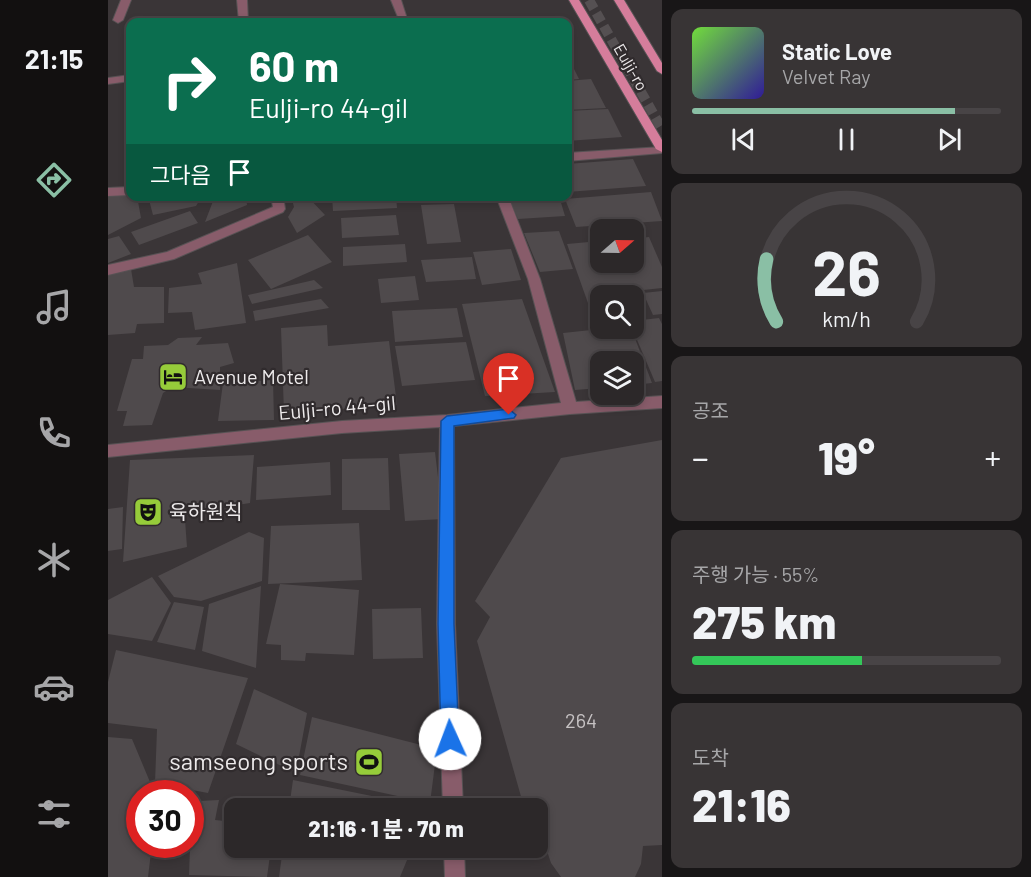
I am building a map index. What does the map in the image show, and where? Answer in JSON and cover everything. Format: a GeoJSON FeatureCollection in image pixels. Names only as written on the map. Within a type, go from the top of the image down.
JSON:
{"type":"FeatureCollection","features":[{"type":"Feature","properties":{"kind":"main road","name":"Eulji-ro"},"geometry":{"type":"LineString","coordinates":[[574,0],[662,149]]}},
{"type":"Feature","properties":{"kind":"main road","name":"Eulji-ro"},"geometry":{"type":"LineString","coordinates":[[619,0],[662,71]]}},
{"type":"Feature","properties":{"kind":"street"},"geometry":{"type":"LineString","coordinates":[[118,20],[126,0]]}},
{"type":"Feature","properties":{"kind":"street"},"geometry":{"type":"LineString","coordinates":[[242,0],[244,18]]}},
{"type":"Feature","properties":{"kind":"street"},"geometry":{"type":"LineString","coordinates":[[396,0],[403,18]]}},
{"type":"Feature","properties":{"kind":"street"},"geometry":{"type":"LineString","coordinates":[[108,81],[126,79]]}},
{"type":"Feature","properties":{"kind":"street"},"geometry":{"type":"LineString","coordinates":[[572,157],[662,149]]}},
{"type":"Feature","properties":{"kind":"street"},"geometry":{"type":"LineString","coordinates":[[108,192],[126,191]]}},
{"type":"Feature","properties":{"kind":"street"},"geometry":{"type":"LineString","coordinates":[[108,270],[170,256],[279,209],[278,201]]}},
{"type":"Feature","properties":{"kind":"street"},"geometry":{"type":"LineString","coordinates":[[504,201],[534,279],[570,408]]}},
{"type":"Feature","properties":{"kind":"street","name":"Eulji-ro 44-gil"},"geometry":{"type":"LineString","coordinates":[[108,451],[342,427],[447,421],[570,408],[662,402]]}},
{"type":"Feature","properties":{"kind":"street"},"geometry":{"type":"LineString","coordinates":[[447,421],[446,624],[453,798]]}},
{"type":"Feature","properties":{"kind":"street"},"geometry":{"type":"LineString","coordinates":[[454,858],[455,877]]}},
{"type":"Feature","properties":{"kind":"building"},"geometry":{"type":"Polygon","coordinates":[[[572,65],[579,79],[572,80],[572,65]]]}},
{"type":"Feature","properties":{"kind":"building"},"geometry":{"type":"Polygon","coordinates":[[[591,79],[606,108],[572,110],[572,81],[591,79]]]}},
{"type":"Feature","properties":{"kind":"building"},"geometry":{"type":"Polygon","coordinates":[[[608,109],[622,137],[572,141],[572,111],[608,109]]]}},
{"type":"Feature","properties":{"kind":"building"},"geometry":{"type":"Polygon","coordinates":[[[633,159],[646,186],[572,192],[572,164],[633,159]]]}},
{"type":"Feature","properties":{"kind":"building"},"geometry":{"type":"Polygon","coordinates":[[[651,192],[662,221],[590,219],[590,226],[576,227],[566,201],[572,201],[572,198],[651,192]]]}},
{"type":"Feature","properties":{"kind":"building"},"geometry":{"type":"Polygon","coordinates":[[[108,196],[126,196],[126,201],[138,201],[141,218],[108,235],[108,196]]]}},
{"type":"Feature","properties":{"kind":"building"},"geometry":{"type":"Polygon","coordinates":[[[149,201],[199,201],[196,206],[153,215],[149,201]]]}},
{"type":"Feature","properties":{"kind":"building"},"geometry":{"type":"Polygon","coordinates":[[[213,201],[247,201],[247,205],[205,222],[213,201]]]}},
{"type":"Feature","properties":{"kind":"building"},"geometry":{"type":"Polygon","coordinates":[[[292,201],[312,201],[325,215],[297,233],[288,217],[294,207],[292,201]]]}},
{"type":"Feature","properties":{"kind":"building"},"geometry":{"type":"Polygon","coordinates":[[[332,201],[396,201],[397,208],[333,211],[332,201]]]}},
{"type":"Feature","properties":{"kind":"building"},"geometry":{"type":"Polygon","coordinates":[[[510,201],[560,201],[565,216],[518,219],[510,201]]]}},
{"type":"Feature","properties":{"kind":"building"},"geometry":{"type":"Polygon","coordinates":[[[454,204],[461,242],[427,244],[421,205],[454,204]]]}},
{"type":"Feature","properties":{"kind":"building"},"geometry":{"type":"Polygon","coordinates":[[[190,211],[198,223],[139,245],[131,232],[190,211]]]}},
{"type":"Feature","properties":{"kind":"building"},"geometry":{"type":"Polygon","coordinates":[[[396,215],[399,235],[342,238],[341,218],[396,215]]]}},
{"type":"Feature","properties":{"kind":"building"},"geometry":{"type":"Polygon","coordinates":[[[559,231],[573,269],[540,272],[524,233],[559,231]]]}},
{"type":"Feature","properties":{"kind":"building"},"geometry":{"type":"Polygon","coordinates":[[[308,235],[332,262],[271,289],[248,260],[308,235]]]}},
{"type":"Feature","properties":{"kind":"building"},"geometry":{"type":"Polygon","coordinates":[[[119,236],[131,254],[108,263],[108,239],[119,236]]]}},
{"type":"Feature","properties":{"kind":"building"},"geometry":{"type":"Polygon","coordinates":[[[649,237],[662,267],[662,288],[644,290],[644,285],[590,285],[590,309],[567,244],[590,242],[590,273],[644,273],[644,238],[649,237]]]}},
{"type":"Feature","properties":{"kind":"building"},"geometry":{"type":"Polygon","coordinates":[[[405,244],[407,262],[343,266],[343,247],[405,244]]]}},
{"type":"Feature","properties":{"kind":"building"},"geometry":{"type":"Polygon","coordinates":[[[511,249],[521,280],[482,285],[473,252],[511,249]]]}},
{"type":"Feature","properties":{"kind":"building"},"geometry":{"type":"Polygon","coordinates":[[[472,257],[476,279],[426,282],[421,260],[472,257]]]}},
{"type":"Feature","properties":{"kind":"building"},"geometry":{"type":"Polygon","coordinates":[[[237,263],[246,323],[195,330],[192,312],[168,313],[169,288],[202,284],[198,273],[237,263]]]}},
{"type":"Feature","properties":{"kind":"building"},"geometry":{"type":"Polygon","coordinates":[[[131,269],[134,287],[164,287],[164,323],[137,324],[135,333],[108,335],[108,274],[131,269]]]}},
{"type":"Feature","properties":{"kind":"building"},"geometry":{"type":"Polygon","coordinates":[[[415,276],[419,300],[381,303],[378,279],[415,276]]]}},
{"type":"Feature","properties":{"kind":"building"},"geometry":{"type":"Polygon","coordinates":[[[314,280],[323,288],[252,304],[248,295],[314,280]]]}},
{"type":"Feature","properties":{"kind":"building"},"geometry":{"type":"Polygon","coordinates":[[[662,291],[662,314],[653,315],[644,293],[662,291]]]}},
{"type":"Feature","properties":{"kind":"building"},"geometry":{"type":"Polygon","coordinates":[[[321,299],[329,308],[255,321],[253,311],[321,299]]]}},
{"type":"Feature","properties":{"kind":"building"},"geometry":{"type":"Polygon","coordinates":[[[522,299],[555,392],[485,396],[462,304],[522,299]]]}},
{"type":"Feature","properties":{"kind":"building"},"geometry":{"type":"Polygon","coordinates":[[[457,308],[463,337],[395,342],[392,311],[457,308]]]}},
{"type":"Feature","properties":{"kind":"building"},"geometry":{"type":"Polygon","coordinates":[[[659,318],[662,324],[662,381],[655,382],[644,351],[642,351],[637,339],[644,339],[644,320],[659,318]]]}},
{"type":"Feature","properties":{"kind":"building"},"geometry":{"type":"Polygon","coordinates":[[[327,325],[328,346],[389,341],[397,405],[284,413],[281,328],[327,325]]]}},
{"type":"Feature","properties":{"kind":"building"},"geometry":{"type":"Polygon","coordinates":[[[590,330],[590,339],[635,339],[640,351],[590,351],[590,389],[575,390],[563,333],[590,330]]]}},
{"type":"Feature","properties":{"kind":"building","name":"Avenue Motel"},"geometry":{"type":"Polygon","coordinates":[[[202,337],[196,345],[228,343],[234,363],[220,367],[220,390],[173,387],[163,393],[152,425],[123,426],[127,411],[117,411],[132,359],[143,359],[144,346],[168,345],[178,338],[202,337]]]}},
{"type":"Feature","properties":{"kind":"building"},"geometry":{"type":"Polygon","coordinates":[[[466,342],[475,380],[402,386],[395,346],[466,342]]]}},
{"type":"Feature","properties":{"kind":"building"},"geometry":{"type":"Polygon","coordinates":[[[644,362],[652,383],[644,384],[644,362]]]}},
{"type":"Feature","properties":{"kind":"building"},"geometry":{"type":"Polygon","coordinates":[[[273,380],[274,420],[218,421],[223,383],[273,380]]]}},
{"type":"Feature","properties":{"kind":"building"},"geometry":{"type":"Polygon","coordinates":[[[662,440],[662,845],[643,846],[641,864],[635,877],[561,877],[551,863],[548,854],[548,798],[521,798],[477,641],[490,617],[475,601],[561,458],[662,440]]]}},
{"type":"Feature","properties":{"kind":"building"},"geometry":{"type":"Polygon","coordinates":[[[435,452],[443,519],[405,521],[399,454],[435,452]]]}},
{"type":"Feature","properties":{"kind":"building"},"geometry":{"type":"Polygon","coordinates":[[[254,455],[250,503],[199,511],[184,506],[187,547],[123,562],[130,460],[254,455]]]}},
{"type":"Feature","properties":{"kind":"building"},"geometry":{"type":"Polygon","coordinates":[[[388,458],[390,510],[342,510],[342,459],[388,458]]]}},
{"type":"Feature","properties":{"kind":"building"},"geometry":{"type":"Polygon","coordinates":[[[330,462],[331,495],[256,500],[257,467],[330,462]]]}},
{"type":"Feature","properties":{"kind":"building"},"geometry":{"type":"Polygon","coordinates":[[[123,507],[122,549],[108,551],[108,509],[123,507]]]}},
{"type":"Feature","properties":{"kind":"building"},"geometry":{"type":"Polygon","coordinates":[[[359,523],[362,580],[268,584],[271,526],[359,523]]]}},
{"type":"Feature","properties":{"kind":"building"},"geometry":{"type":"Polygon","coordinates":[[[249,532],[264,538],[262,581],[201,601],[174,597],[158,576],[249,532]]]}},
{"type":"Feature","properties":{"kind":"building"},"geometry":{"type":"Polygon","coordinates":[[[152,577],[171,603],[152,641],[108,634],[108,600],[152,577]]]}},
{"type":"Feature","properties":{"kind":"building"},"geometry":{"type":"Polygon","coordinates":[[[280,584],[359,590],[354,655],[306,653],[305,661],[281,660],[281,645],[266,644],[280,584]]]}},
{"type":"Feature","properties":{"kind":"building"},"geometry":{"type":"Polygon","coordinates":[[[261,586],[256,668],[202,651],[209,604],[261,586]]]}},
{"type":"Feature","properties":{"kind":"building"},"geometry":{"type":"Polygon","coordinates":[[[174,602],[204,607],[195,650],[157,642],[174,602]]]}},
{"type":"Feature","properties":{"kind":"building"},"geometry":{"type":"Polygon","coordinates":[[[421,608],[423,658],[373,659],[372,609],[421,608]]]}},
{"type":"Feature","properties":{"kind":"building"},"geometry":{"type":"Polygon","coordinates":[[[116,650],[248,678],[208,793],[204,792],[204,780],[155,780],[157,729],[108,723],[108,682],[116,650]]]}},
{"type":"Feature","properties":{"kind":"building"},"geometry":{"type":"Polygon","coordinates":[[[254,689],[307,713],[296,773],[236,744],[254,689]]]}},
{"type":"Feature","properties":{"kind":"building","name":"samseong sports"},"geometry":{"type":"Polygon","coordinates":[[[312,717],[437,749],[431,798],[407,798],[300,775],[312,717]]]}},
{"type":"Feature","properties":{"kind":"building"},"geometry":{"type":"Polygon","coordinates":[[[108,737],[132,739],[149,780],[126,780],[126,858],[150,858],[148,877],[108,877],[108,737]]]}},
{"type":"Feature","properties":{"kind":"building"},"geometry":{"type":"Polygon","coordinates":[[[293,780],[382,798],[290,798],[293,780]]]}},
{"type":"Feature","properties":{"kind":"building"},"geometry":{"type":"Polygon","coordinates":[[[219,800],[215,820],[224,821],[224,858],[270,858],[267,877],[189,875],[190,858],[204,858],[204,801],[219,800]]]}},
{"type":"Feature","properties":{"kind":"building"},"geometry":{"type":"Polygon","coordinates":[[[282,858],[408,858],[400,877],[279,877],[282,858]]]}},
{"type":"Feature","properties":{"kind":"tunnel"},"geometry":{"type":"LineString","coordinates":[[589,0],[662,129]]}},
{"type":"Feature","properties":{"kind":"place","name":"Avenue Motel"},"geometry":{"type":"Point","coordinates":[173,377]}},
{"type":"Feature","properties":{"kind":"place","name":"육하원칙"},"geometry":{"type":"Point","coordinates":[148,512]}},
{"type":"Feature","properties":{"kind":"place","name":"samseong sports"},"geometry":{"type":"Point","coordinates":[369,762]}},
{"type":"Feature","properties":{"kind":"route"},"geometry":{"type":"LineString","coordinates":[[450,739],[446,624],[447,421],[509,415]]}}]}
